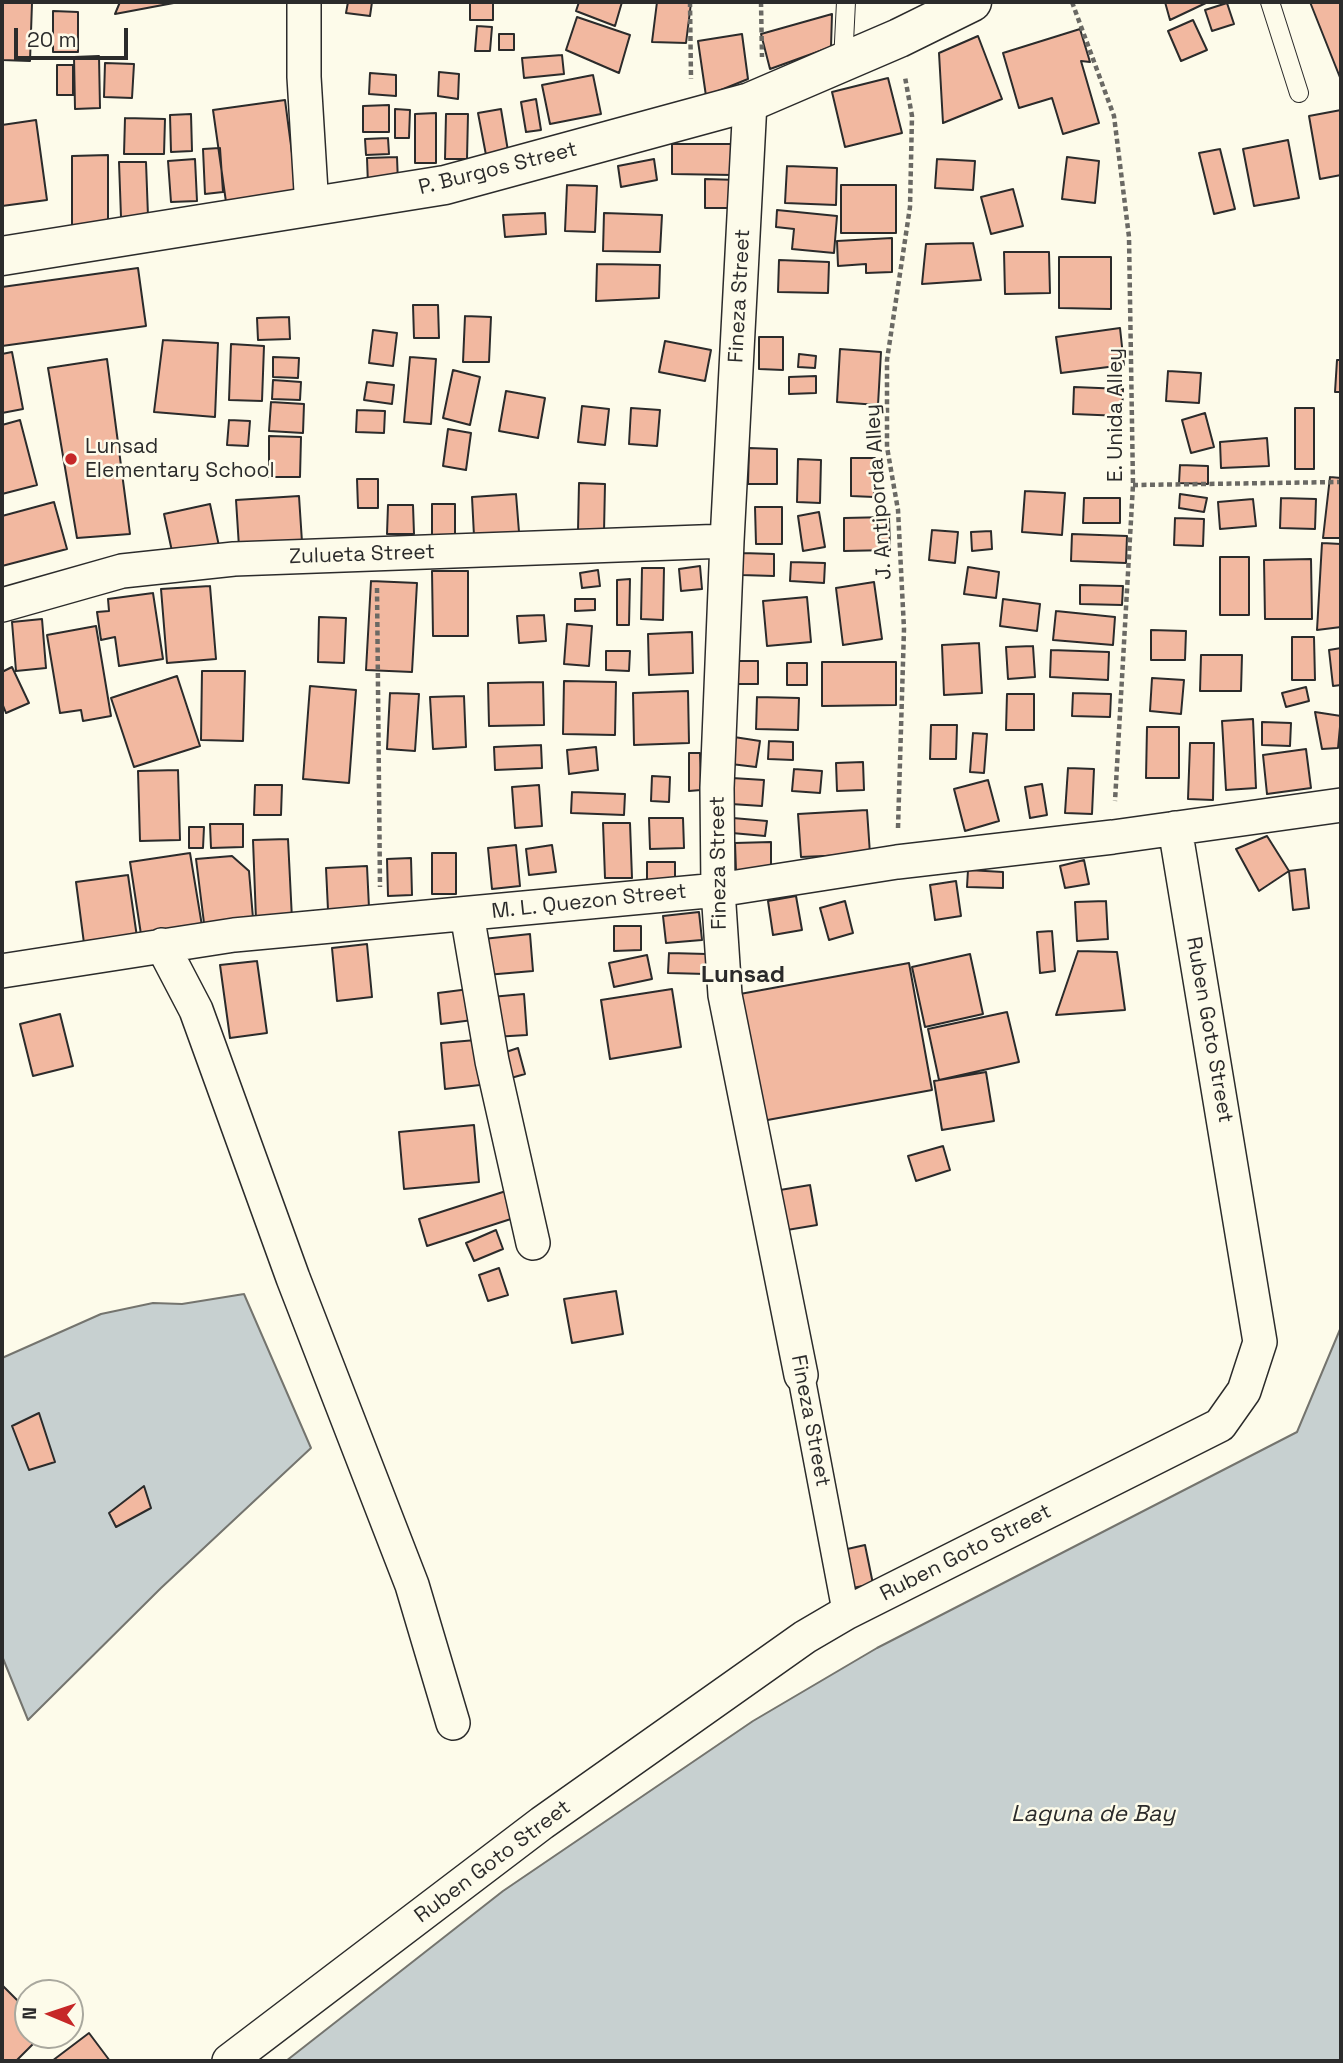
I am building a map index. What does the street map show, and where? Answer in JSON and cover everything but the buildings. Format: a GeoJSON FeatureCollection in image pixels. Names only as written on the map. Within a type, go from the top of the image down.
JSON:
{"type":"FeatureCollection","features":[{"type":"Feature","properties":{"kind":"street"},"geometry":{"type":"LineString","coordinates":[[304,2],[304,77],[312,208]]}},
{"type":"Feature","properties":{"kind":"street","name":"P. Burgos Street"},"geometry":{"type":"LineString","coordinates":[[2,256],[445,185],[756,99],[899,38],[972,2]]}},
{"type":"Feature","properties":{"kind":"street","name":"Fineza Street"},"geometry":{"type":"LineString","coordinates":[[756,99],[727,541],[717,789],[718,890],[724,995],[801,1375],[845,1613]]}},
{"type":"Feature","properties":{"kind":"street","name":"Zulueta Street"},"geometry":{"type":"LineString","coordinates":[[2,606],[122,572],[234,559],[727,541]]}},
{"type":"Feature","properties":{"kind":"street","name":"M. L. Quezon Street"},"geometry":{"type":"LineString","coordinates":[[2,971],[234,935],[718,890],[897,862],[1113,837],[1341,805]]}},
{"type":"Feature","properties":{"kind":"street","name":"Ruben Goto Street"},"geometry":{"type":"LineString","coordinates":[[229,2061],[542,1823],[805,1637],[845,1613],[1220,1425],[1244,1391],[1260,1342],[1175,828]]}},
{"type":"Feature","properties":{"kind":"street"},"geometry":{"type":"LineString","coordinates":[[467,914],[492,1061],[533,1243]]}},
{"type":"Feature","properties":{"kind":"street"},"geometry":{"type":"LineString","coordinates":[[162,945],[196,1010],[293,1278],[412,1585],[453,1723]]}},
{"type":"Feature","properties":{"kind":"lane"},"geometry":{"type":"LineString","coordinates":[[843,62],[846,2]]}},
{"type":"Feature","properties":{"kind":"lane"},"geometry":{"type":"LineString","coordinates":[[1270,2],[1299,93]]}},
{"type":"Feature","properties":{"kind":"path"},"geometry":{"type":"LineString","coordinates":[[690,2],[692,118]]}},
{"type":"Feature","properties":{"kind":"path"},"geometry":{"type":"LineString","coordinates":[[756,99],[761,2]]}},
{"type":"Feature","properties":{"kind":"path","name":"E. Unida Alley"},"geometry":{"type":"LineString","coordinates":[[1072,2],[1114,116],[1128,224],[1133,485],[1113,837]]}},
{"type":"Feature","properties":{"kind":"path","name":"J. Antiporda Alley"},"geometry":{"type":"LineString","coordinates":[[897,862],[904,711],[904,629],[898,510],[887,447],[887,360],[910,207],[912,116],[899,38]]}},
{"type":"Feature","properties":{"kind":"path"},"geometry":{"type":"LineString","coordinates":[[1133,485],[1341,482]]}},
{"type":"Feature","properties":{"kind":"path"},"geometry":{"type":"LineString","coordinates":[[377,555],[380,923]]}},
{"type":"Feature","properties":{"kind":"water"},"geometry":{"type":"Polygon","coordinates":[[[244,1294],[311,1448],[161,1588],[28,1720],[2,1656],[2,1358],[101,1314],[153,1303],[182,1304],[244,1294]]]}},
{"type":"Feature","properties":{"kind":"water","name":"Laguna de Bay"},"geometry":{"type":"Polygon","coordinates":[[[1341,1327],[1341,2061],[286,2061],[503,1891],[753,1721],[877,1648],[1297,1432],[1341,1327]]]}},
{"type":"Feature","properties":{"kind":"place","name":"Lunsad Elementary School"},"geometry":{"type":"Point","coordinates":[71,459]}},
{"type":"Feature","properties":{"kind":"district","name":"Lunsad"},"geometry":{"type":"Point","coordinates":[743,975]}}]}
